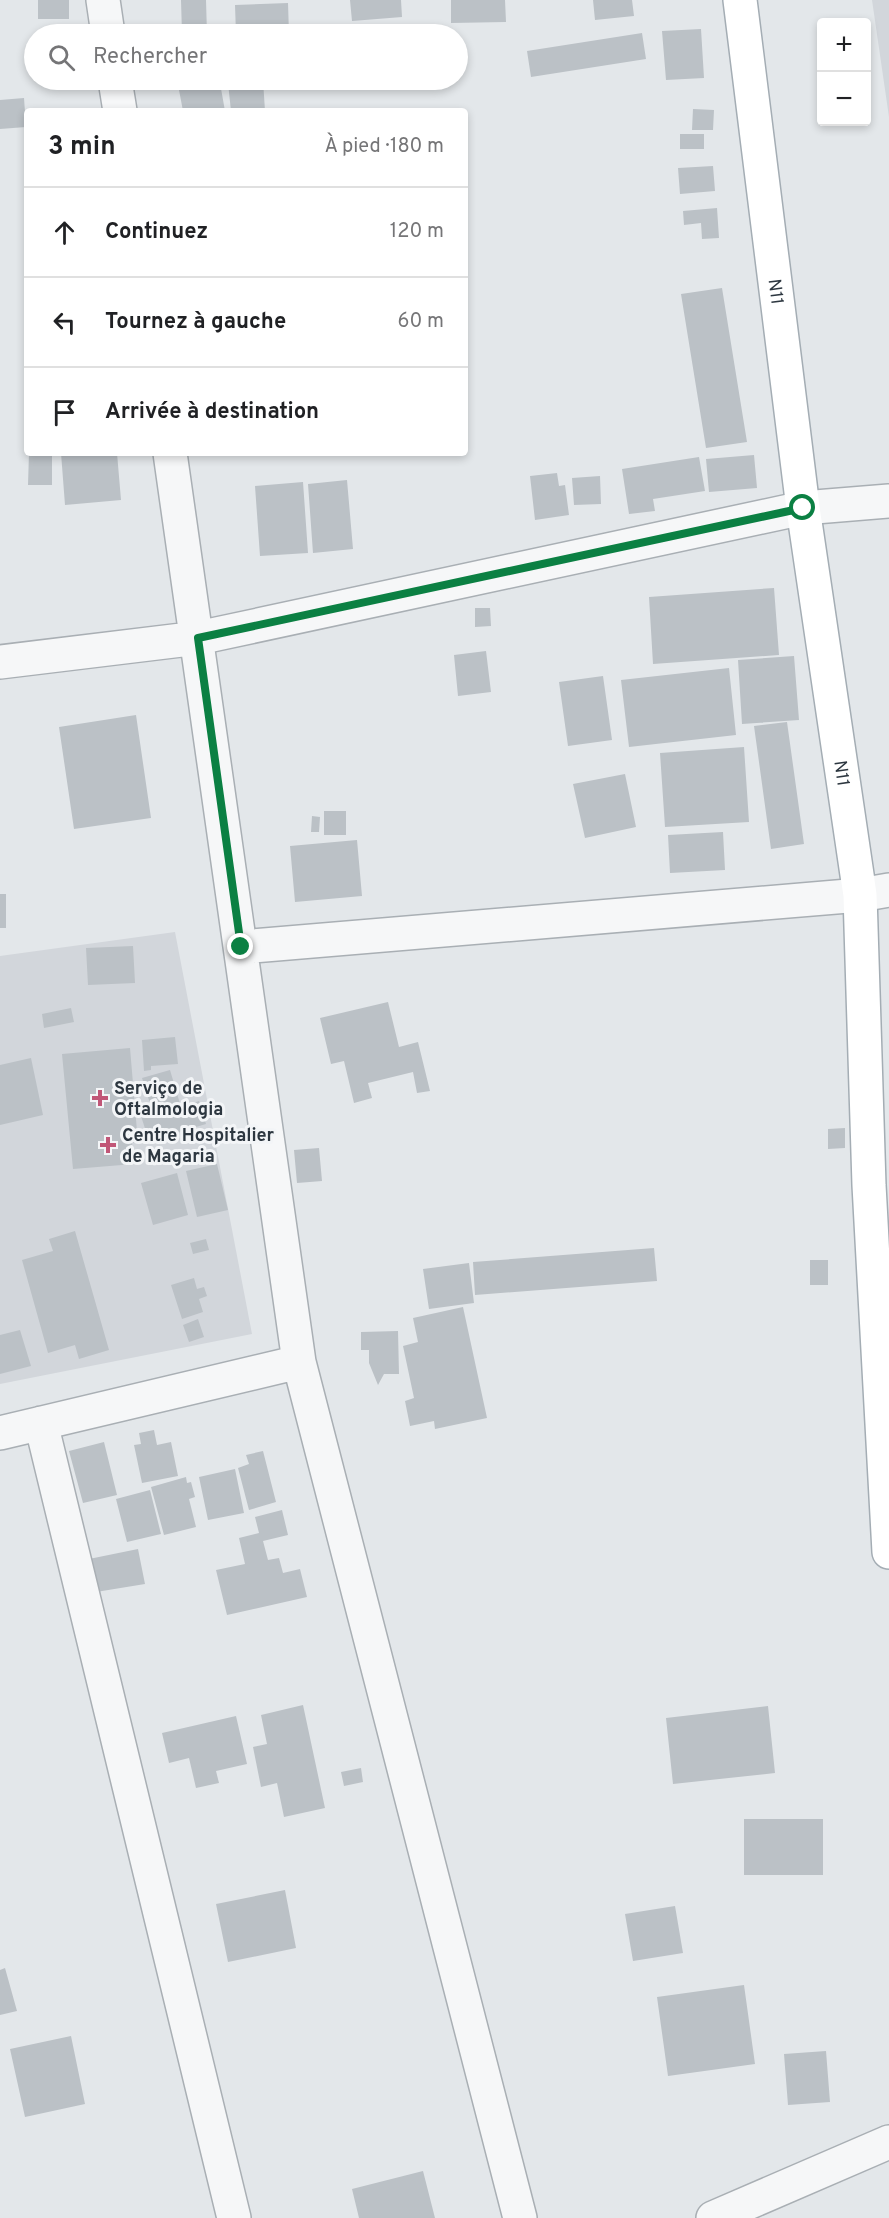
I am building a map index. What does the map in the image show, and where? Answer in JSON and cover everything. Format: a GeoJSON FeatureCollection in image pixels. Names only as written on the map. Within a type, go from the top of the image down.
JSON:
{"type":"FeatureCollection","features":[{"type":"Feature","properties":{"kind":"main road","name":"N11"},"geometry":{"type":"LineString","coordinates":[[740,0],[803,508],[874,892],[869,1185],[889,1552]]}},
{"type":"Feature","properties":{"kind":"street"},"geometry":{"type":"LineString","coordinates":[[103,0],[107,24]]}},
{"type":"Feature","properties":{"kind":"street"},"geometry":{"type":"LineString","coordinates":[[117,90],[120,108]]}},
{"type":"Feature","properties":{"kind":"street"},"geometry":{"type":"LineString","coordinates":[[170,456],[198,638],[298,1362],[520,2218]]}},
{"type":"Feature","properties":{"kind":"street"},"geometry":{"type":"LineString","coordinates":[[0,662],[198,638],[803,508],[889,501]]}},
{"type":"Feature","properties":{"kind":"street"},"geometry":{"type":"LineString","coordinates":[[241,947],[874,892]]}},
{"type":"Feature","properties":{"kind":"street"},"geometry":{"type":"LineString","coordinates":[[0,1433],[298,1362]]}},
{"type":"Feature","properties":{"kind":"street"},"geometry":{"type":"LineString","coordinates":[[41,1423],[234,2218]]}},
{"type":"Feature","properties":{"kind":"street"},"geometry":{"type":"LineString","coordinates":[[713,2218],[889,2142]]}},
{"type":"Feature","properties":{"kind":"shaded area"},"geometry":{"type":"Polygon","coordinates":[[[872,0],[889,0],[889,117],[872,0]]]}},
{"type":"Feature","properties":{"kind":"shaded area","name":"Centre Hospitalier de Magaria"},"geometry":{"type":"Polygon","coordinates":[[[175,932],[252,1334],[0,1384],[0,956],[175,932]]]}},
{"type":"Feature","properties":{"kind":"building"},"geometry":{"type":"Polygon","coordinates":[[[38,0],[69,0],[69,19],[38,19],[38,0]]]}},
{"type":"Feature","properties":{"kind":"building"},"geometry":{"type":"Polygon","coordinates":[[[181,0],[206,0],[207,24],[182,24],[181,0]]]}},
{"type":"Feature","properties":{"kind":"building"},"geometry":{"type":"Polygon","coordinates":[[[350,0],[401,0],[402,17],[352,21],[350,0]]]}},
{"type":"Feature","properties":{"kind":"building"},"geometry":{"type":"Polygon","coordinates":[[[451,0],[505,0],[506,22],[451,23],[451,0]]]}},
{"type":"Feature","properties":{"kind":"building"},"geometry":{"type":"Polygon","coordinates":[[[593,0],[632,0],[634,16],[595,20],[593,0]]]}},
{"type":"Feature","properties":{"kind":"building"},"geometry":{"type":"Polygon","coordinates":[[[288,3],[289,24],[236,24],[235,5],[288,3]]]}},
{"type":"Feature","properties":{"kind":"building"},"geometry":{"type":"Polygon","coordinates":[[[701,29],[704,78],[666,80],[662,31],[701,29]]]}},
{"type":"Feature","properties":{"kind":"building"},"geometry":{"type":"Polygon","coordinates":[[[642,33],[646,59],[531,77],[527,51],[642,33]]]}},
{"type":"Feature","properties":{"kind":"building"},"geometry":{"type":"Polygon","coordinates":[[[179,90],[221,90],[224,108],[182,108],[179,90]]]}},
{"type":"Feature","properties":{"kind":"building"},"geometry":{"type":"Polygon","coordinates":[[[229,90],[264,90],[265,108],[231,108],[229,90]]]}},
{"type":"Feature","properties":{"kind":"building"},"geometry":{"type":"Polygon","coordinates":[[[24,98],[24,127],[0,129],[0,100],[24,98]]]}},
{"type":"Feature","properties":{"kind":"building"},"geometry":{"type":"Polygon","coordinates":[[[693,109],[714,110],[713,130],[692,130],[693,109]]]}},
{"type":"Feature","properties":{"kind":"building"},"geometry":{"type":"Polygon","coordinates":[[[680,134],[704,134],[704,149],[680,149],[680,134]]]}},
{"type":"Feature","properties":{"kind":"building"},"geometry":{"type":"Polygon","coordinates":[[[713,166],[715,191],[680,194],[678,168],[713,166]]]}},
{"type":"Feature","properties":{"kind":"building"},"geometry":{"type":"Polygon","coordinates":[[[717,208],[719,238],[702,239],[701,223],[684,225],[683,211],[717,208]]]}},
{"type":"Feature","properties":{"kind":"building"},"geometry":{"type":"Polygon","coordinates":[[[722,288],[747,442],[706,448],[681,294],[722,288]]]}},
{"type":"Feature","properties":{"kind":"building"},"geometry":{"type":"Polygon","coordinates":[[[754,455],[757,488],[709,492],[706,459],[754,455]]]}},
{"type":"Feature","properties":{"kind":"building"},"geometry":{"type":"Polygon","coordinates":[[[29,456],[52,456],[52,485],[28,485],[29,456]]]}},
{"type":"Feature","properties":{"kind":"building"},"geometry":{"type":"Polygon","coordinates":[[[61,456],[117,456],[121,500],[65,505],[61,456]]]}},
{"type":"Feature","properties":{"kind":"building"},"geometry":{"type":"Polygon","coordinates":[[[699,457],[705,491],[653,499],[655,511],[629,514],[622,469],[699,457]]]}},
{"type":"Feature","properties":{"kind":"building"},"geometry":{"type":"Polygon","coordinates":[[[557,473],[559,486],[565,485],[569,515],[535,520],[530,476],[557,473]]]}},
{"type":"Feature","properties":{"kind":"building"},"geometry":{"type":"Polygon","coordinates":[[[600,476],[601,504],[574,505],[572,478],[600,476]]]}},
{"type":"Feature","properties":{"kind":"building"},"geometry":{"type":"Polygon","coordinates":[[[347,480],[353,549],[313,553],[308,484],[347,480]]]}},
{"type":"Feature","properties":{"kind":"building"},"geometry":{"type":"Polygon","coordinates":[[[303,482],[308,553],[260,556],[255,486],[303,482]]]}},
{"type":"Feature","properties":{"kind":"building"},"geometry":{"type":"Polygon","coordinates":[[[774,588],[779,655],[653,664],[649,597],[774,588]]]}},
{"type":"Feature","properties":{"kind":"building"},"geometry":{"type":"Polygon","coordinates":[[[475,608],[490,608],[491,626],[475,627],[475,608]]]}},
{"type":"Feature","properties":{"kind":"building"},"geometry":{"type":"Polygon","coordinates":[[[486,651],[491,692],[458,696],[454,655],[486,651]]]}},
{"type":"Feature","properties":{"kind":"building"},"geometry":{"type":"Polygon","coordinates":[[[794,656],[799,720],[742,724],[738,660],[794,656]]]}},
{"type":"Feature","properties":{"kind":"building"},"geometry":{"type":"Polygon","coordinates":[[[729,668],[736,735],[629,747],[621,680],[729,668]]]}},
{"type":"Feature","properties":{"kind":"building"},"geometry":{"type":"Polygon","coordinates":[[[603,676],[612,740],[568,746],[559,682],[603,676]]]}},
{"type":"Feature","properties":{"kind":"building"},"geometry":{"type":"Polygon","coordinates":[[[136,715],[151,818],[74,829],[59,727],[136,715]]]}},
{"type":"Feature","properties":{"kind":"building"},"geometry":{"type":"Polygon","coordinates":[[[787,722],[804,844],[771,849],[754,726],[787,722]]]}},
{"type":"Feature","properties":{"kind":"building"},"geometry":{"type":"Polygon","coordinates":[[[744,747],[749,822],[665,827],[660,753],[744,747]]]}},
{"type":"Feature","properties":{"kind":"building"},"geometry":{"type":"Polygon","coordinates":[[[625,774],[636,827],[585,838],[573,784],[625,774]]]}},
{"type":"Feature","properties":{"kind":"building"},"geometry":{"type":"Polygon","coordinates":[[[324,811],[346,811],[346,835],[324,835],[324,811]]]}},
{"type":"Feature","properties":{"kind":"building"},"geometry":{"type":"Polygon","coordinates":[[[312,816],[320,817],[319,832],[311,832],[312,816]]]}},
{"type":"Feature","properties":{"kind":"building"},"geometry":{"type":"Polygon","coordinates":[[[723,832],[725,870],[670,873],[668,835],[723,832]]]}},
{"type":"Feature","properties":{"kind":"building"},"geometry":{"type":"Polygon","coordinates":[[[357,840],[362,896],[295,902],[290,846],[357,840]]]}},
{"type":"Feature","properties":{"kind":"building"},"geometry":{"type":"Polygon","coordinates":[[[0,894],[6,894],[6,928],[0,928],[0,894]]]}},
{"type":"Feature","properties":{"kind":"building"},"geometry":{"type":"Polygon","coordinates":[[[133,946],[135,983],[88,985],[86,948],[133,946]]]}},
{"type":"Feature","properties":{"kind":"building"},"geometry":{"type":"Polygon","coordinates":[[[388,1002],[399,1047],[418,1042],[430,1091],[417,1093],[413,1072],[368,1083],[372,1098],[354,1103],[344,1061],[331,1064],[320,1018],[388,1002]]]}},
{"type":"Feature","properties":{"kind":"building"},"geometry":{"type":"Polygon","coordinates":[[[71,1008],[74,1022],[44,1028],[42,1014],[71,1008]]]}},
{"type":"Feature","properties":{"kind":"building"},"geometry":{"type":"Polygon","coordinates":[[[175,1037],[178,1064],[151,1066],[151,1070],[144,1071],[142,1040],[175,1037]]]}},
{"type":"Feature","properties":{"kind":"building","name":"Serviço de Oftalmologia"},"geometry":{"type":"Polygon","coordinates":[[[130,1048],[138,1143],[132,1143],[134,1164],[73,1169],[62,1054],[130,1048]]]}},
{"type":"Feature","properties":{"kind":"building"},"geometry":{"type":"Polygon","coordinates":[[[31,1058],[43,1115],[0,1125],[0,1065],[31,1058]]]}},
{"type":"Feature","properties":{"kind":"building"},"geometry":{"type":"Polygon","coordinates":[[[170,1070],[181,1107],[199,1101],[206,1124],[149,1141],[141,1116],[153,1113],[142,1078],[170,1070]]]}},
{"type":"Feature","properties":{"kind":"building"},"geometry":{"type":"Polygon","coordinates":[[[845,1128],[845,1148],[828,1149],[828,1129],[845,1128]]]}},
{"type":"Feature","properties":{"kind":"building"},"geometry":{"type":"Polygon","coordinates":[[[319,1148],[322,1181],[297,1183],[294,1150],[319,1148]]]}},
{"type":"Feature","properties":{"kind":"building"},"geometry":{"type":"Polygon","coordinates":[[[217,1164],[228,1210],[197,1217],[186,1171],[217,1164]]]}},
{"type":"Feature","properties":{"kind":"building"},"geometry":{"type":"Polygon","coordinates":[[[177,1173],[188,1215],[153,1225],[141,1183],[177,1173]]]}},
{"type":"Feature","properties":{"kind":"building"},"geometry":{"type":"Polygon","coordinates":[[[75,1231],[109,1350],[79,1359],[75,1345],[48,1353],[22,1260],[53,1251],[49,1239],[75,1231]]]}},
{"type":"Feature","properties":{"kind":"building"},"geometry":{"type":"Polygon","coordinates":[[[206,1239],[209,1250],[193,1254],[190,1243],[206,1239]]]}},
{"type":"Feature","properties":{"kind":"building"},"geometry":{"type":"Polygon","coordinates":[[[654,1248],[657,1281],[475,1295],[473,1262],[654,1248]]]}},
{"type":"Feature","properties":{"kind":"building"},"geometry":{"type":"Polygon","coordinates":[[[810,1260],[828,1260],[828,1285],[810,1285],[810,1260]]]}},
{"type":"Feature","properties":{"kind":"building"},"geometry":{"type":"Polygon","coordinates":[[[469,1263],[474,1303],[429,1309],[423,1269],[469,1263]]]}},
{"type":"Feature","properties":{"kind":"building"},"geometry":{"type":"Polygon","coordinates":[[[194,1278],[197,1289],[204,1287],[207,1296],[199,1299],[203,1312],[182,1319],[171,1285],[194,1278]]]}},
{"type":"Feature","properties":{"kind":"building"},"geometry":{"type":"Polygon","coordinates":[[[463,1307],[487,1418],[435,1429],[434,1421],[410,1426],[405,1401],[414,1398],[403,1346],[418,1342],[413,1318],[463,1307]]]}},
{"type":"Feature","properties":{"kind":"building"},"geometry":{"type":"Polygon","coordinates":[[[198,1319],[204,1337],[189,1342],[183,1325],[198,1319]]]}},
{"type":"Feature","properties":{"kind":"building"},"geometry":{"type":"Polygon","coordinates":[[[20,1330],[31,1366],[0,1374],[0,1335],[20,1330]]]}},
{"type":"Feature","properties":{"kind":"building"},"geometry":{"type":"Polygon","coordinates":[[[398,1331],[399,1374],[384,1374],[378,1385],[369,1363],[369,1350],[361,1350],[361,1332],[398,1331]]]}},
{"type":"Feature","properties":{"kind":"building"},"geometry":{"type":"Polygon","coordinates":[[[154,1430],[157,1445],[171,1442],[178,1476],[142,1483],[134,1445],[141,1444],[139,1433],[154,1430]]]}},
{"type":"Feature","properties":{"kind":"building"},"geometry":{"type":"Polygon","coordinates":[[[104,1442],[117,1495],[83,1503],[69,1451],[104,1442]]]}},
{"type":"Feature","properties":{"kind":"building"},"geometry":{"type":"Polygon","coordinates":[[[263,1451],[276,1502],[249,1510],[238,1468],[249,1464],[246,1455],[263,1451]]]}},
{"type":"Feature","properties":{"kind":"building"},"geometry":{"type":"Polygon","coordinates":[[[235,1469],[244,1513],[208,1520],[199,1477],[235,1469]]]}},
{"type":"Feature","properties":{"kind":"building"},"geometry":{"type":"Polygon","coordinates":[[[186,1477],[187,1483],[191,1482],[195,1497],[189,1499],[196,1527],[164,1535],[151,1487],[186,1477]]]}},
{"type":"Feature","properties":{"kind":"building"},"geometry":{"type":"Polygon","coordinates":[[[150,1490],[161,1534],[127,1542],[116,1499],[150,1490]]]}},
{"type":"Feature","properties":{"kind":"building"},"geometry":{"type":"Polygon","coordinates":[[[282,1510],[288,1535],[263,1541],[268,1560],[279,1558],[283,1573],[300,1569],[307,1597],[227,1615],[216,1570],[245,1564],[239,1538],[259,1533],[255,1517],[282,1510]]]}},
{"type":"Feature","properties":{"kind":"building"},"geometry":{"type":"Polygon","coordinates":[[[138,1549],[145,1584],[96,1592],[89,1559],[138,1549]]]}},
{"type":"Feature","properties":{"kind":"building"},"geometry":{"type":"Polygon","coordinates":[[[303,1705],[325,1808],[284,1817],[277,1783],[261,1787],[253,1747],[267,1744],[261,1715],[303,1705]]]}},
{"type":"Feature","properties":{"kind":"building"},"geometry":{"type":"Polygon","coordinates":[[[768,1706],[775,1773],[673,1784],[666,1718],[768,1706]]]}},
{"type":"Feature","properties":{"kind":"building"},"geometry":{"type":"Polygon","coordinates":[[[236,1716],[247,1764],[216,1771],[219,1783],[196,1788],[189,1758],[169,1763],[162,1733],[236,1716]]]}},
{"type":"Feature","properties":{"kind":"building"},"geometry":{"type":"Polygon","coordinates":[[[361,1768],[363,1782],[344,1786],[341,1772],[361,1768]]]}},
{"type":"Feature","properties":{"kind":"building"},"geometry":{"type":"Polygon","coordinates":[[[744,1819],[823,1819],[823,1875],[744,1875],[744,1819]]]}},
{"type":"Feature","properties":{"kind":"building"},"geometry":{"type":"Polygon","coordinates":[[[285,1890],[296,1948],[228,1962],[216,1904],[285,1890]]]}},
{"type":"Feature","properties":{"kind":"building"},"geometry":{"type":"Polygon","coordinates":[[[675,1906],[683,1953],[633,1961],[625,1914],[675,1906]]]}},
{"type":"Feature","properties":{"kind":"building"},"geometry":{"type":"Polygon","coordinates":[[[5,1968],[17,2011],[0,2015],[0,1970],[5,1968]]]}},
{"type":"Feature","properties":{"kind":"building"},"geometry":{"type":"Polygon","coordinates":[[[744,1985],[755,2064],[668,2076],[657,1997],[744,1985]]]}},
{"type":"Feature","properties":{"kind":"building"},"geometry":{"type":"Polygon","coordinates":[[[71,2036],[85,2104],[25,2117],[10,2049],[71,2036]]]}},
{"type":"Feature","properties":{"kind":"building"},"geometry":{"type":"Polygon","coordinates":[[[826,2051],[830,2102],[788,2105],[784,2054],[826,2051]]]}},
{"type":"Feature","properties":{"kind":"building"},"geometry":{"type":"Polygon","coordinates":[[[423,2171],[435,2218],[359,2218],[352,2189],[423,2171]]]}},
{"type":"Feature","properties":{"kind":"place","name":"Serviço de Oftalmologia"},"geometry":{"type":"Point","coordinates":[100,1098]}},
{"type":"Feature","properties":{"kind":"place","name":"Centre Hospitalier de Magaria"},"geometry":{"type":"Point","coordinates":[108,1145]}},
{"type":"Feature","properties":{"kind":"route"},"geometry":{"type":"LineString","coordinates":[[241,947],[198,638],[803,508]]}}]}
